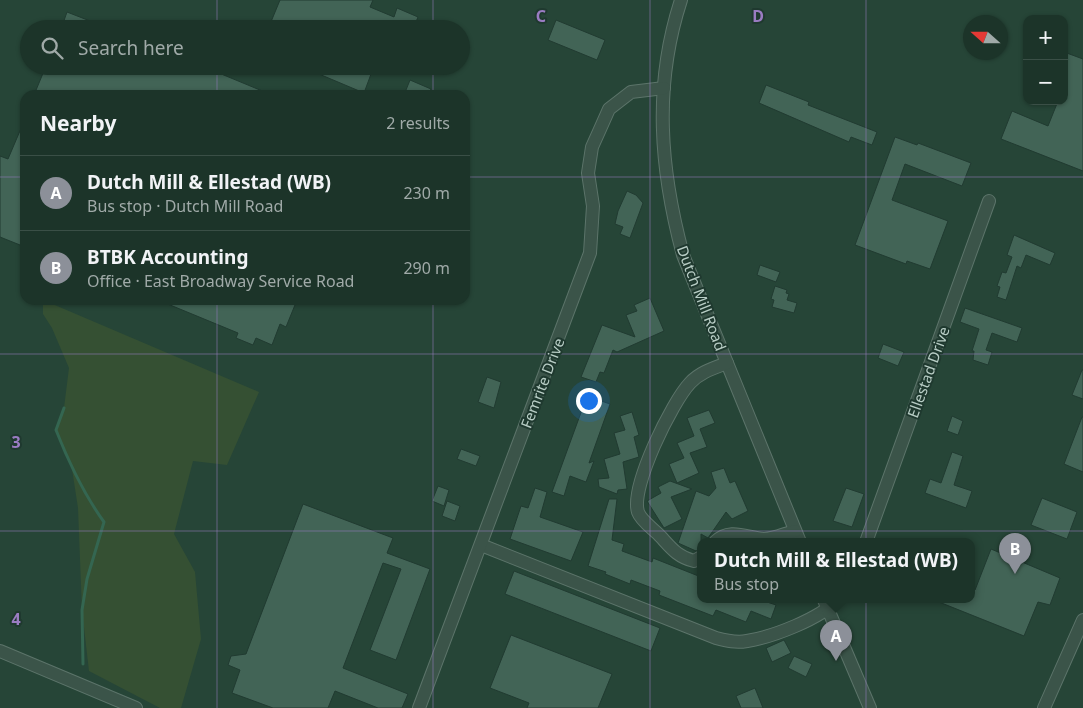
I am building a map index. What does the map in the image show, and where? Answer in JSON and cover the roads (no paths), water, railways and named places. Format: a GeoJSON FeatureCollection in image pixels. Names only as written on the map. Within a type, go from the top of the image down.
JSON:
{"type":"FeatureCollection","features":[{"type":"Feature","properties":{"kind":"street","name":"Dutch Mill Road"},"geometry":{"type":"LineString","coordinates":[[681,0],[670,42],[664,88],[663,156],[670,206],[683,255],[798,537]]}},
{"type":"Feature","properties":{"kind":"street","name":"Femrite Drive"},"geometry":{"type":"LineString","coordinates":[[419,708],[590,253],[593,206],[588,173],[592,147],[609,109],[631,92],[664,88]]}},
{"type":"Feature","properties":{"kind":"street","name":"Ellestad Drive"},"geometry":{"type":"LineString","coordinates":[[867,538],[989,201]]}},
{"type":"Feature","properties":{"kind":"street"},"geometry":{"type":"LineString","coordinates":[[697,559],[694,561],[684,559],[672,551],[638,514],[636,502],[640,483],[674,404],[691,382],[703,373],[727,363]]}},
{"type":"Feature","properties":{"kind":"street"},"geometry":{"type":"LineString","coordinates":[[722,538],[730,534],[740,533],[762,538]]}},
{"type":"Feature","properties":{"kind":"street"},"geometry":{"type":"LineString","coordinates":[[782,538],[798,537]]}},
{"type":"Feature","properties":{"kind":"street"},"geometry":{"type":"LineString","coordinates":[[481,545],[716,638],[732,642],[747,641],[775,633],[830,603],[870,708]]}},
{"type":"Feature","properties":{"kind":"street"},"geometry":{"type":"LineString","coordinates":[[1044,708],[1083,620]]}},
{"type":"Feature","properties":{"kind":"street"},"geometry":{"type":"LineString","coordinates":[[0,651],[136,708]]}},
{"type":"Feature","properties":{"kind":"waterway"},"geometry":{"type":"LineString","coordinates":[[64,408],[56,430],[77,477],[89,500],[104,522],[87,579],[82,610],[83,664]]}},
{"type":"Feature","properties":{"kind":"place","name":"BTBK Accounting"},"geometry":{"type":"Point","coordinates":[1015,574]}},
{"type":"Feature","properties":{"kind":"place","name":"Dutch Mill & Ellestad (WB)"},"geometry":{"type":"Point","coordinates":[836,661]}}]}
